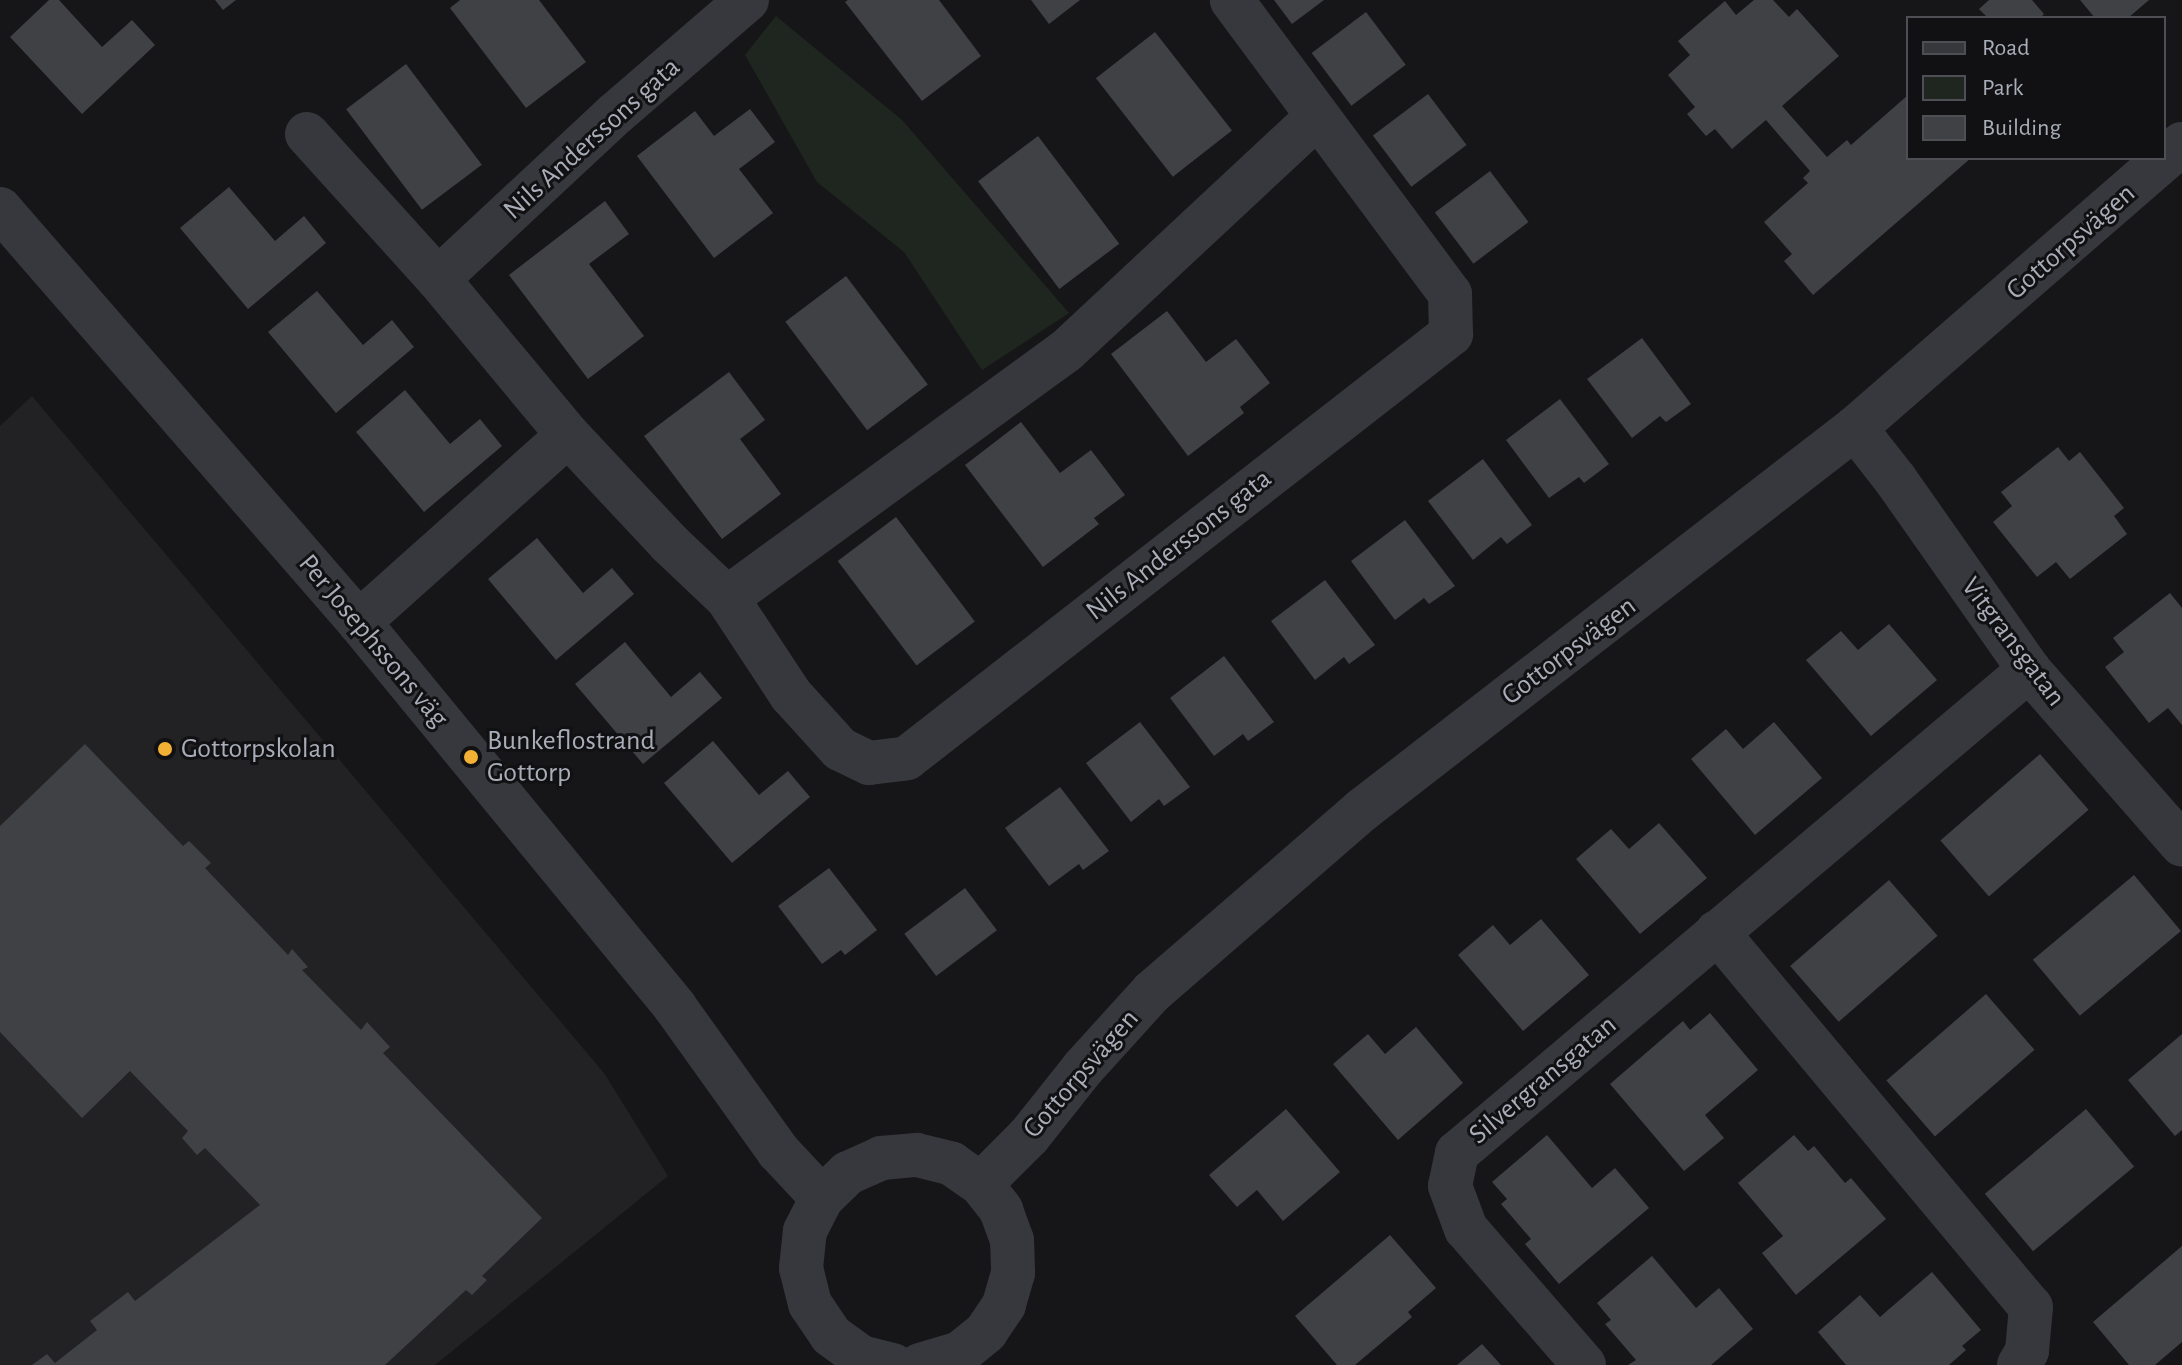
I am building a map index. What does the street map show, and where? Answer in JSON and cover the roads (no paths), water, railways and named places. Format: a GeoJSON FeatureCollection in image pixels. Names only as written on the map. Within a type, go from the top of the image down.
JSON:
{"type":"FeatureCollection","features":[{"type":"Feature","properties":{"kind":"street","name":"Nils Anderssons gata"},"geometry":{"type":"LineString","coordinates":[[438,279],[616,113],[747,0]]}},
{"type":"Feature","properties":{"kind":"street","name":"Nils Anderssons gata"},"geometry":{"type":"LineString","coordinates":[[307,134],[438,279],[568,435],[727,598],[791,695],[840,749],[869,763],[907,758],[1451,334],[1450,294],[1232,0]]}},
{"type":"Feature","properties":{"kind":"street"},"geometry":{"type":"LineString","coordinates":[[727,598],[1066,351],[1317,117]]}},
{"type":"Feature","properties":{"kind":"street","name":"Gottorpsvägen"},"geometry":{"type":"LineString","coordinates":[[2166,158],[2182,144]]}},
{"type":"Feature","properties":{"kind":"street","name":"Gottorpsvägen"},"geometry":{"type":"LineString","coordinates":[[981,1184],[1029,1136],[1083,1068],[1152,992],[1362,810],[1855,428],[2164,160]]}},
{"type":"Feature","properties":{"kind":"street","name":"Per Josephssons väg"},"geometry":{"type":"LineString","coordinates":[[0,209],[359,622],[675,1007],[778,1151],[822,1198]]}},
{"type":"Feature","properties":{"kind":"street","name":"Vitgransgatan"},"geometry":{"type":"LineString","coordinates":[[1855,428],[1895,479],[2029,670],[2182,845]]}},
{"type":"Feature","properties":{"kind":"street"},"geometry":{"type":"LineString","coordinates":[[359,622],[568,435]]}},
{"type":"Feature","properties":{"kind":"street","name":"Silvergransgatan"},"geometry":{"type":"LineString","coordinates":[[1584,1365],[1466,1229],[1450,1186],[1457,1153],[2029,670]]}},
{"type":"Feature","properties":{"kind":"street"},"geometry":{"type":"LineString","coordinates":[[1717,932],[2031,1307],[2027,1351],[2019,1365]]}},
{"type":"Feature","properties":{"kind":"street"},"geometry":{"type":"LineString","coordinates":[[893,1365],[861,1357],[831,1335],[810,1304],[801,1268],[805,1231],[822,1198],[848,1173],[881,1158],[917,1155],[952,1164],[981,1184],[1001,1210],[1012,1240],[1013,1273],[1004,1305],[986,1332],[960,1353],[920,1365]]}},
{"type":"Feature","properties":{"kind":"place","name":"Gottorpskolan"},"geometry":{"type":"Point","coordinates":[165,749]}},
{"type":"Feature","properties":{"kind":"place","name":"Bunkeflostrand Gottorp"},"geometry":{"type":"Point","coordinates":[471,757]}}]}
